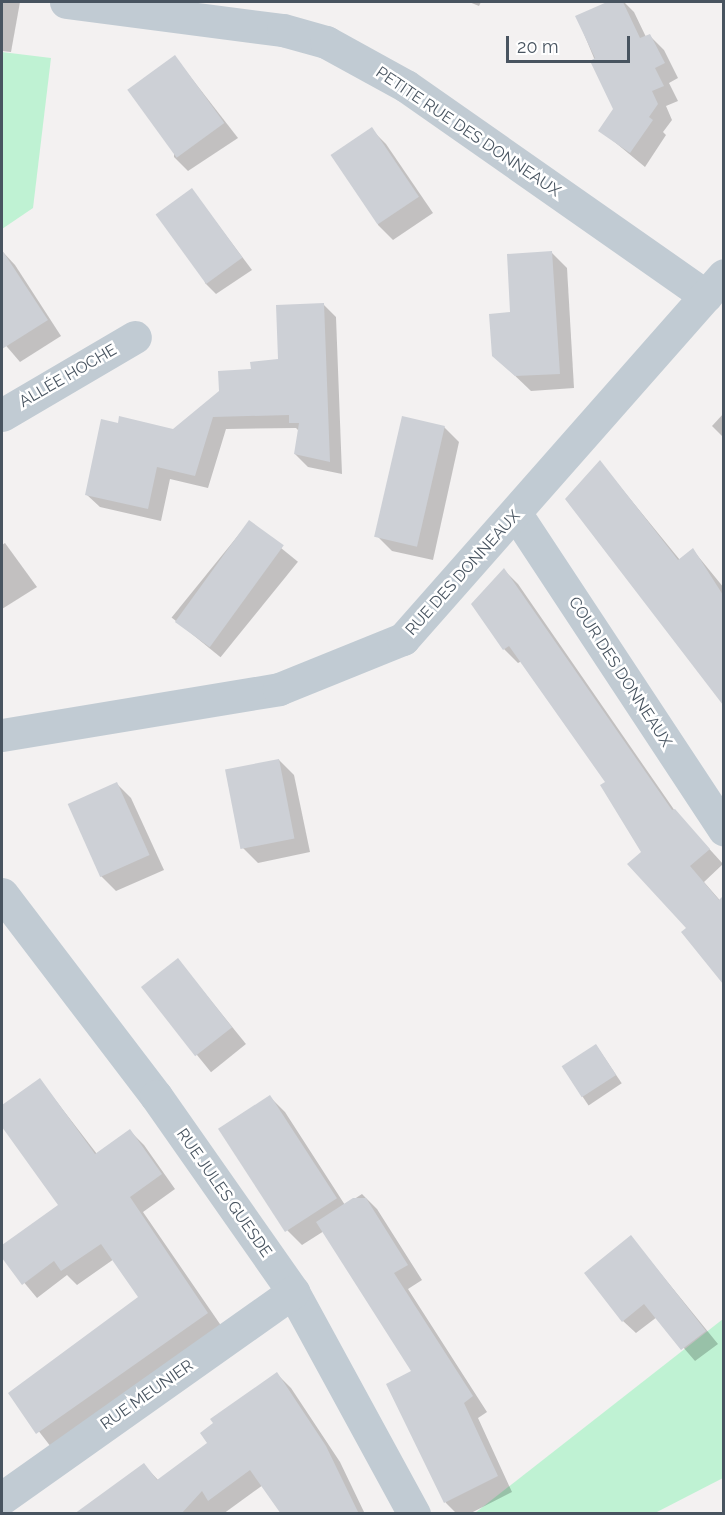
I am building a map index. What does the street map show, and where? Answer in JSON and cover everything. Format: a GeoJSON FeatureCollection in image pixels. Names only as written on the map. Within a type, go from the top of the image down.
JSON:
{"type":"FeatureCollection","features":[{"type":"Feature","properties":{"kind":"street","name":"PETITE RUE DES DONNEAUX"},"geometry":{"type":"LineString","coordinates":[[66,2],[283,30],[326,42],[406,86],[714,286]]}},
{"type":"Feature","properties":{"kind":"street","name":"RUE DES DONNEAUX"},"geometry":{"type":"LineString","coordinates":[[2,735],[279,689],[403,639],[516,514],[714,286]]}},
{"type":"Feature","properties":{"kind":"street","name":"ALLÉE HOCHE"},"geometry":{"type":"LineString","coordinates":[[2,416],[135,338]]}},
{"type":"Feature","properties":{"kind":"street","name":"COUR DES DONNEAUX"},"geometry":{"type":"LineString","coordinates":[[516,514],[723,830]]}},
{"type":"Feature","properties":{"kind":"street","name":"RUE JULES GUESDE"},"geometry":{"type":"LineString","coordinates":[[2,894],[156,1096],[293,1292],[414,1514]]}},
{"type":"Feature","properties":{"kind":"street","name":"RUE MEUNIER"},"geometry":{"type":"LineString","coordinates":[[2,1498],[293,1292]]}},
{"type":"Feature","properties":{"kind":"green space"},"geometry":{"type":"Polygon","coordinates":[[[2,52],[51,58],[33,208],[2,229],[2,52]]]}},
{"type":"Feature","properties":{"kind":"green space"},"geometry":{"type":"Polygon","coordinates":[[[723,1319],[723,1478],[655,1513],[475,1513],[723,1319]]]}},
{"type":"Feature","properties":{"kind":"building"},"geometry":{"type":"Polygon","coordinates":[[[607,2],[623,2],[640,38],[650,34],[665,63],[655,68],[664,86],[652,91],[658,104],[649,117],[653,120],[630,153],[598,131],[613,109],[590,61],[595,58],[575,16],[607,2]]]}},
{"type":"Feature","properties":{"kind":"building"},"geometry":{"type":"Polygon","coordinates":[[[175,55],[224,123],[177,158],[127,90],[175,55]]]}},
{"type":"Feature","properties":{"kind":"building"},"geometry":{"type":"Polygon","coordinates":[[[372,127],[419,197],[378,225],[331,155],[372,127]]]}},
{"type":"Feature","properties":{"kind":"building"},"geometry":{"type":"Polygon","coordinates":[[[192,188],[243,258],[206,284],[156,214],[192,188]]]}},
{"type":"Feature","properties":{"kind":"building"},"geometry":{"type":"Polygon","coordinates":[[[2,250],[48,320],[2,349],[2,250]]]}},
{"type":"Feature","properties":{"kind":"building"},"geometry":{"type":"Polygon","coordinates":[[[552,251],[560,374],[515,376],[492,356],[489,314],[510,312],[507,254],[552,251]]]}},
{"type":"Feature","properties":{"kind":"building"},"geometry":{"type":"Polygon","coordinates":[[[324,303],[330,462],[294,454],[299,423],[289,423],[289,415],[213,417],[195,476],[157,467],[148,509],[85,495],[101,419],[118,423],[119,416],[173,429],[219,391],[218,371],[251,369],[250,362],[278,359],[276,305],[324,303]]]}},
{"type":"Feature","properties":{"kind":"building"},"geometry":{"type":"Polygon","coordinates":[[[402,416],[445,426],[417,547],[374,537],[402,416]]]}},
{"type":"Feature","properties":{"kind":"building"},"geometry":{"type":"Polygon","coordinates":[[[600,460],[678,560],[693,548],[723,595],[723,705],[565,499],[600,460]]]}},
{"type":"Feature","properties":{"kind":"building"},"geometry":{"type":"Polygon","coordinates":[[[249,520],[284,545],[210,647],[175,622],[249,520]]]}},
{"type":"Feature","properties":{"kind":"building"},"geometry":{"type":"Polygon","coordinates":[[[504,568],[672,810],[675,809],[710,849],[690,866],[719,900],[723,896],[723,984],[681,932],[686,928],[627,864],[641,852],[600,785],[605,782],[509,646],[503,650],[471,604],[504,568]]]}},
{"type":"Feature","properties":{"kind":"building"},"geometry":{"type":"Polygon","coordinates":[[[279,759],[294,839],[240,849],[225,769],[279,759]]]}},
{"type":"Feature","properties":{"kind":"building"},"geometry":{"type":"Polygon","coordinates":[[[117,782],[150,855],[100,877],[68,804],[117,782]]]}},
{"type":"Feature","properties":{"kind":"building"},"geometry":{"type":"Polygon","coordinates":[[[178,958],[232,1027],[195,1056],[141,987],[178,958]]]}},
{"type":"Feature","properties":{"kind":"building"},"geometry":{"type":"Polygon","coordinates":[[[596,1044],[616,1075],[582,1097],[562,1066],[596,1044]]]}},
{"type":"Feature","properties":{"kind":"building"},"geometry":{"type":"Polygon","coordinates":[[[40,1078],[95,1154],[130,1129],[162,1174],[130,1197],[208,1313],[36,1434],[8,1393],[138,1297],[101,1244],[61,1271],[54,1261],[22,1285],[2,1258],[2,1245],[58,1205],[2,1127],[2,1105],[40,1078]]]}},
{"type":"Feature","properties":{"kind":"building"},"geometry":{"type":"Polygon","coordinates":[[[270,1095],[337,1198],[285,1232],[218,1129],[270,1095]]]}},
{"type":"Feature","properties":{"kind":"building"},"geometry":{"type":"Polygon","coordinates":[[[353,1198],[366,1198],[408,1265],[394,1273],[473,1396],[464,1403],[498,1476],[444,1503],[386,1384],[411,1371],[316,1222],[353,1198]]]}},
{"type":"Feature","properties":{"kind":"building"},"geometry":{"type":"Polygon","coordinates":[[[631,1235],[706,1331],[681,1350],[644,1304],[622,1322],[584,1273],[631,1235]]]}},
{"type":"Feature","properties":{"kind":"building"},"geometry":{"type":"Polygon","coordinates":[[[277,1372],[326,1446],[359,1514],[281,1514],[250,1470],[208,1501],[202,1491],[181,1514],[74,1514],[144,1463],[157,1480],[207,1443],[200,1433],[213,1423],[210,1419],[277,1372]]]}}]}
